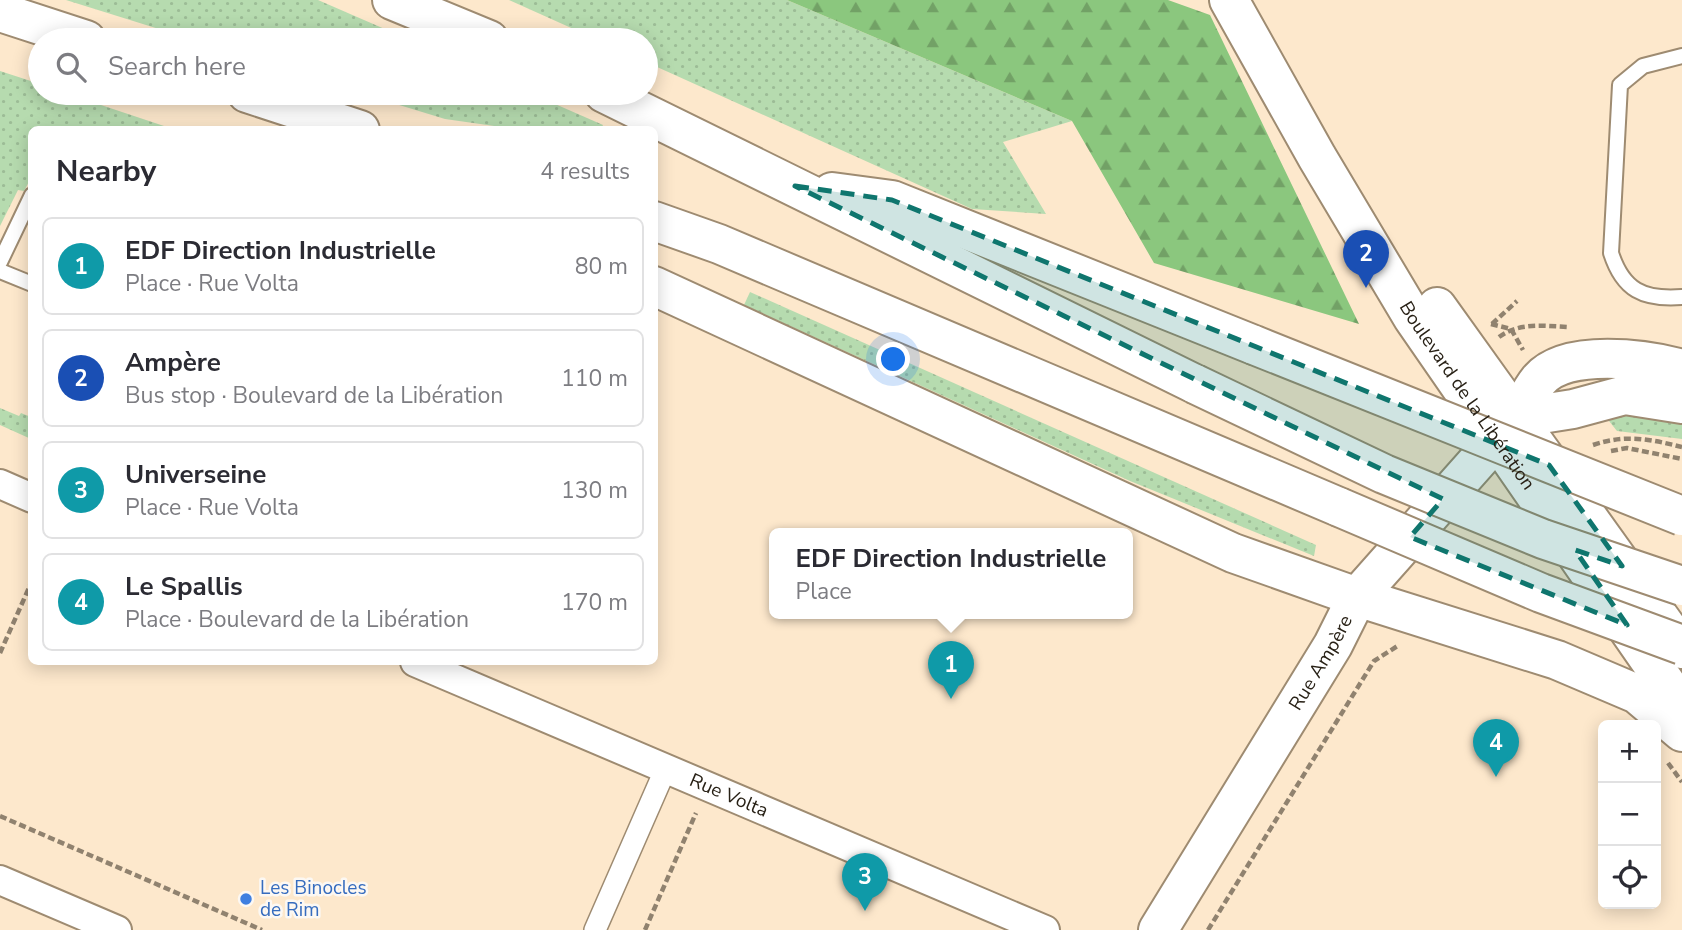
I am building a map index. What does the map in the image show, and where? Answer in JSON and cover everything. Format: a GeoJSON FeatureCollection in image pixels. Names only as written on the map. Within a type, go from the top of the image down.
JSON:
{"type":"FeatureCollection","features":[{"type":"Feature","properties":{"kind":"main road"},"geometry":{"type":"LineString","coordinates":[[392,0],[460,28]]}},
{"type":"Feature","properties":{"kind":"main road","name":"Boulevard de la Libération"},"geometry":{"type":"LineString","coordinates":[[1229,0],[1374,255],[1413,318],[1506,427],[1682,647]]}},
{"type":"Feature","properties":{"kind":"main road","name":"Boulevard de la Libération"},"geometry":{"type":"LineString","coordinates":[[1254,0],[1404,261],[1682,707]]}},
{"type":"Feature","properties":{"kind":"main road"},"geometry":{"type":"LineString","coordinates":[[0,12],[49,28]]}},
{"type":"Feature","properties":{"kind":"main road"},"geometry":{"type":"LineString","coordinates":[[284,105],[348,126]]}},
{"type":"Feature","properties":{"kind":"main road"},"geometry":{"type":"LineString","coordinates":[[629,105],[1195,384],[1384,474],[1544,540],[1682,586]]}},
{"type":"Feature","properties":{"kind":"main road"},"geometry":{"type":"LineString","coordinates":[[796,186],[892,200],[1682,516]]}},
{"type":"Feature","properties":{"kind":"main road"},"geometry":{"type":"LineString","coordinates":[[658,222],[732,250],[1541,593],[1682,647]]}},
{"type":"Feature","properties":{"kind":"main road"},"geometry":{"type":"LineString","coordinates":[[658,288],[1233,553],[1357,597],[1535,651],[1637,694],[1682,732]]}},
{"type":"Feature","properties":{"kind":"main road","name":"Rue Ampère"},"geometry":{"type":"LineString","coordinates":[[1158,930],[1333,645],[1357,597],[1506,427],[1540,379],[1553,369],[1603,358],[1655,362],[1682,369]]}},
{"type":"Feature","properties":{"kind":"main road"},"geometry":{"type":"LineString","coordinates":[[1506,427],[1625,395],[1682,404]]}},
{"type":"Feature","properties":{"kind":"street"},"geometry":{"type":"LineString","coordinates":[[0,484],[28,496]]}},
{"type":"Feature","properties":{"kind":"street","name":"Rue Volta"},"geometry":{"type":"LineString","coordinates":[[422,665],[1045,930]]}},
{"type":"Feature","properties":{"kind":"street"},"geometry":{"type":"LineString","coordinates":[[595,930],[666,768]]}},
{"type":"Feature","properties":{"kind":"street"},"geometry":{"type":"LineString","coordinates":[[0,880],[117,930]]}},
{"type":"Feature","properties":{"kind":"lane"},"geometry":{"type":"LineString","coordinates":[[1682,56],[1643,66],[1620,85],[1611,253],[1618,274],[1634,291],[1668,298],[1682,297]]}},
{"type":"Feature","properties":{"kind":"lane"},"geometry":{"type":"LineString","coordinates":[[0,262],[28,203]]}},
{"type":"Feature","properties":{"kind":"lane"},"geometry":{"type":"LineString","coordinates":[[0,271],[28,282]]}},
{"type":"Feature","properties":{"kind":"path"},"geometry":{"type":"LineString","coordinates":[[1583,448],[1617,437],[1636,436],[1682,447]]}},
{"type":"Feature","properties":{"kind":"path"},"geometry":{"type":"LineString","coordinates":[[1607,452],[1627,448],[1682,459]]}},
{"type":"Feature","properties":{"kind":"path"},"geometry":{"type":"LineString","coordinates":[[0,653],[28,590]]}},
{"type":"Feature","properties":{"kind":"path"},"geometry":{"type":"LineString","coordinates":[[1208,930],[1374,661],[1402,643]]}},
{"type":"Feature","properties":{"kind":"path"},"geometry":{"type":"LineString","coordinates":[[1364,656],[1374,661]]}},
{"type":"Feature","properties":{"kind":"path"},"geometry":{"type":"LineString","coordinates":[[645,930],[707,786]]}},
{"type":"Feature","properties":{"kind":"path"},"geometry":{"type":"LineString","coordinates":[[0,816],[262,930]]}},
{"type":"Feature","properties":{"kind":"highlighted area"},"geometry":{"type":"Polygon","coordinates":[[[795,186],[892,200],[1549,465],[1622,566],[1575,550],[1627,625],[1410,537],[1443,499],[795,186]]]}},
{"type":"Feature","properties":{"kind":"green space"},"geometry":{"type":"Polygon","coordinates":[[[66,0],[318,0],[382,28],[156,28],[66,0]]]}},
{"type":"Feature","properties":{"kind":"green space"},"geometry":{"type":"Polygon","coordinates":[[[509,0],[787,0],[1072,121],[1003,142],[1046,214],[972,209],[658,67],[658,28],[571,28],[509,0]]]}},
{"type":"Feature","properties":{"kind":"green space"},"geometry":{"type":"Polygon","coordinates":[[[787,0],[1168,0],[1210,15],[1359,324],[1154,263],[1072,121],[787,0]]]}},
{"type":"Feature","properties":{"kind":"green space"},"geometry":{"type":"Polygon","coordinates":[[[0,71],[28,80],[28,105],[101,105],[164,126],[28,126],[28,184],[24,191],[18,190],[0,226],[0,71]]]}},
{"type":"Feature","properties":{"kind":"green space"},"geometry":{"type":"Polygon","coordinates":[[[399,105],[557,105],[603,125],[494,126],[445,119],[399,105]]]}},
{"type":"Feature","properties":{"kind":"green space"},"geometry":{"type":"Polygon","coordinates":[[[750,292],[1316,545],[1314,556],[1130,481],[744,305],[750,292]]]}},
{"type":"Feature","properties":{"kind":"green space"},"geometry":{"type":"Polygon","coordinates":[[[0,408],[19,416],[21,413],[28,416],[28,438],[0,425],[0,408]]]}},
{"type":"Feature","properties":{"kind":"green space"},"geometry":{"type":"Polygon","coordinates":[[[1642,410],[1682,419],[1682,439],[1617,431],[1605,416],[1642,410]]]}},
{"type":"Feature","properties":{"kind":"place","name":"Ampère"},"geometry":{"type":"Point","coordinates":[1366,288]}},
{"type":"Feature","properties":{"kind":"place","name":"EDF Direction Industrielle"},"geometry":{"type":"Point","coordinates":[951,699]}},
{"type":"Feature","properties":{"kind":"place","name":"Le Spallis"},"geometry":{"type":"Point","coordinates":[1496,777]}},
{"type":"Feature","properties":{"kind":"place","name":"Les Binocles de Rim"},"geometry":{"type":"Point","coordinates":[246,899]}},
{"type":"Feature","properties":{"kind":"place","name":"Universeine"},"geometry":{"type":"Point","coordinates":[865,911]}}]}
